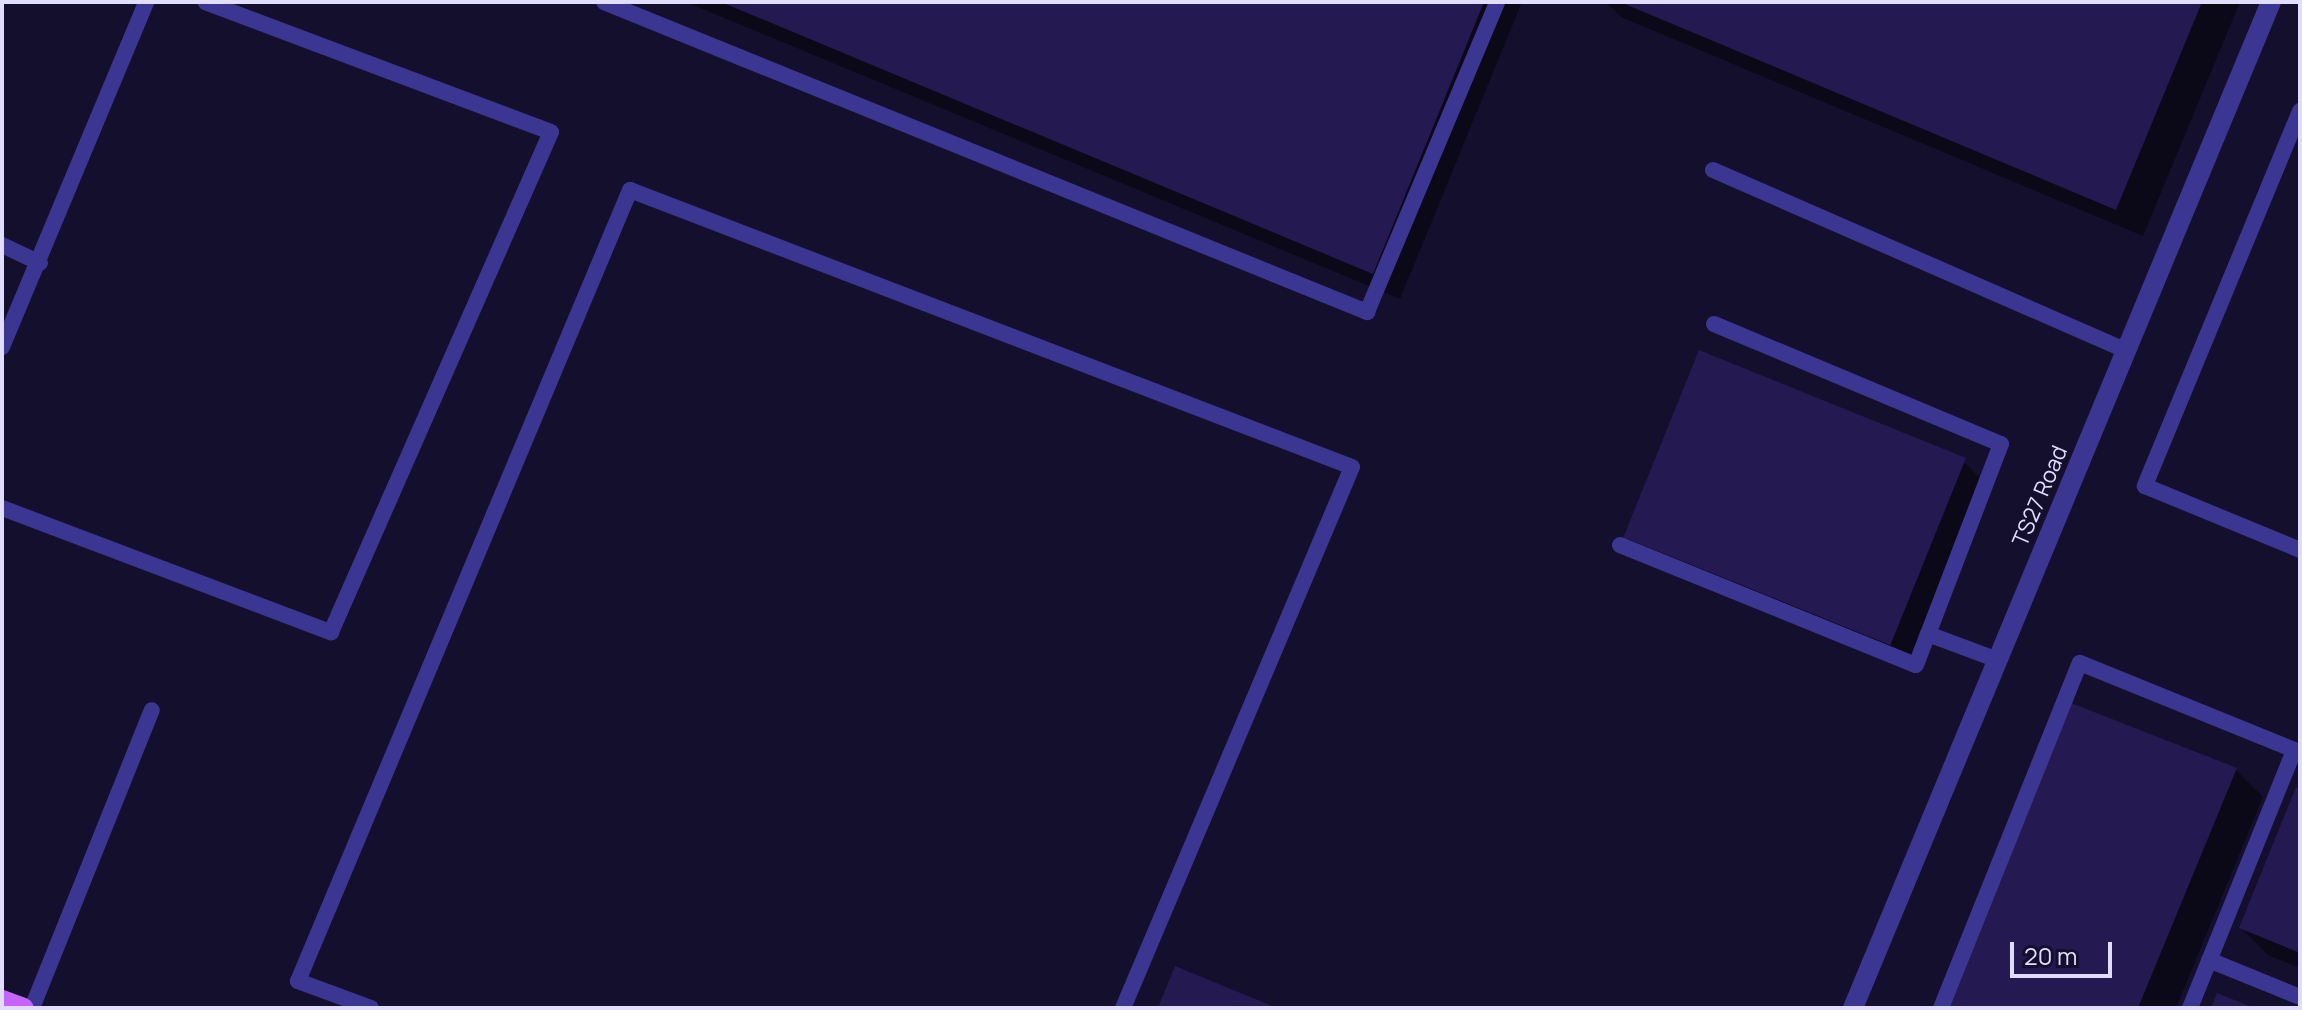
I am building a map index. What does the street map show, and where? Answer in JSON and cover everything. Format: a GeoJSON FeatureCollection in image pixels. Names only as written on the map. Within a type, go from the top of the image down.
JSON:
{"type":"FeatureCollection","features":[{"type":"Feature","properties":{"kind":"main road"},"geometry":{"type":"LineString","coordinates":[[2,1000],[24,1008]]}},
{"type":"Feature","properties":{"kind":"street","name":"TS27 Road"},"geometry":{"type":"LineString","coordinates":[[1853,1008],[2271,2]]}},
{"type":"Feature","properties":{"kind":"lane"},"geometry":{"type":"LineString","coordinates":[[2,347],[40,263],[146,2]]}},
{"type":"Feature","properties":{"kind":"lane"},"geometry":{"type":"LineString","coordinates":[[2,508],[331,632],[551,132],[206,2]]}},
{"type":"Feature","properties":{"kind":"lane"},"geometry":{"type":"LineString","coordinates":[[604,2],[1367,312],[1497,2]]}},
{"type":"Feature","properties":{"kind":"lane"},"geometry":{"type":"LineString","coordinates":[[2300,111],[2145,486],[2300,550]]}},
{"type":"Feature","properties":{"kind":"lane"},"geometry":{"type":"LineString","coordinates":[[1713,170],[2127,351]]}},
{"type":"Feature","properties":{"kind":"lane"},"geometry":{"type":"LineString","coordinates":[[371,1008],[298,981],[630,190],[1352,467],[1123,1008]]}},
{"type":"Feature","properties":{"kind":"lane"},"geometry":{"type":"LineString","coordinates":[[2,245],[40,263]]}},
{"type":"Feature","properties":{"kind":"lane"},"geometry":{"type":"LineString","coordinates":[[1620,545],[1916,665],[2001,444],[1714,324]]}},
{"type":"Feature","properties":{"kind":"lane"},"geometry":{"type":"LineString","coordinates":[[1928,634],[1998,660]]}},
{"type":"Feature","properties":{"kind":"lane"},"geometry":{"type":"LineString","coordinates":[[1941,1008],[2080,663],[2297,752],[2190,1008]]}},
{"type":"Feature","properties":{"kind":"lane"},"geometry":{"type":"LineString","coordinates":[[32,1008],[152,710]]}},
{"type":"Feature","properties":{"kind":"lane"},"geometry":{"type":"LineString","coordinates":[[2209,960],[2300,997]]}},
{"type":"Feature","properties":{"kind":"building"},"geometry":{"type":"Polygon","coordinates":[[[721,2],[1484,2],[1373,274],[721,2]]]}},
{"type":"Feature","properties":{"kind":"building"},"geometry":{"type":"Polygon","coordinates":[[[1620,2],[2202,2],[2116,210],[1620,2]]]}},
{"type":"Feature","properties":{"kind":"building"},"geometry":{"type":"Polygon","coordinates":[[[1699,350],[1966,458],[1890,645],[1623,537],[1699,350]]]}},
{"type":"Feature","properties":{"kind":"building"},"geometry":{"type":"Polygon","coordinates":[[[2071,703],[2237,768],[2138,1008],[1947,1008],[2071,703]]]}},
{"type":"Feature","properties":{"kind":"building"},"geometry":{"type":"Polygon","coordinates":[[[2296,787],[2300,789],[2300,953],[2239,928],[2296,787]]]}},
{"type":"Feature","properties":{"kind":"building"},"geometry":{"type":"Polygon","coordinates":[[[1175,966],[1277,1008],[1158,1008],[1175,966]]]}},
{"type":"Feature","properties":{"kind":"building"},"geometry":{"type":"Polygon","coordinates":[[[2217,993],[2254,1008],[2211,1008],[2217,993]]]}}]}
